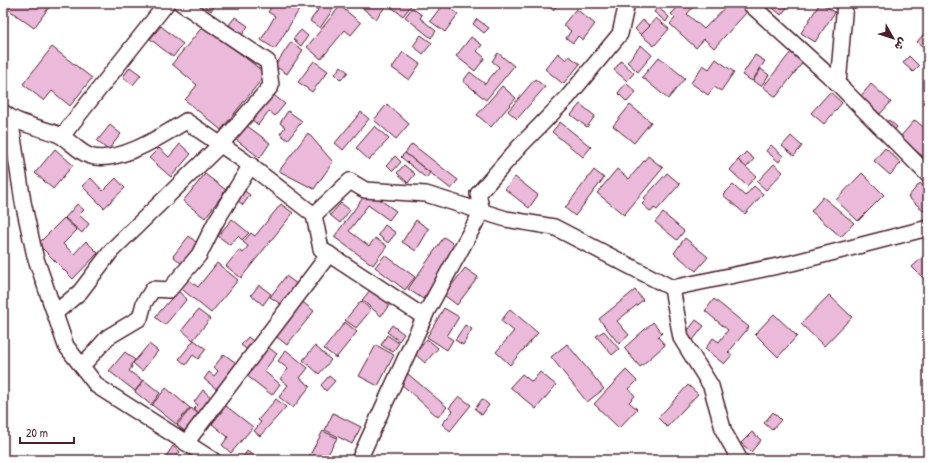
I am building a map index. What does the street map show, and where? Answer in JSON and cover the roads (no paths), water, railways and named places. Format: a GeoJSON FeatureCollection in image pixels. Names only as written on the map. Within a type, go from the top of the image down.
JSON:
{"type":"FeatureCollection","features":[{"type":"Feature","properties":{"kind":"street"},"geometry":{"type":"LineString","coordinates":[[62,136],[167,3]]}},
{"type":"Feature","properties":{"kind":"street"},"geometry":{"type":"LineString","coordinates":[[55,313],[80,292],[112,250],[221,144],[271,86],[268,62],[181,3]]}},
{"type":"Feature","properties":{"kind":"street"},"geometry":{"type":"LineString","coordinates":[[359,460],[424,318],[482,211],[478,194],[520,146],[567,98],[620,34],[627,3]]}},
{"type":"Feature","properties":{"kind":"street"},"geometry":{"type":"LineString","coordinates":[[749,3],[838,84],[928,176]]}},
{"type":"Feature","properties":{"kind":"street"},"geometry":{"type":"LineString","coordinates":[[838,84],[845,3]]}},
{"type":"Feature","properties":{"kind":"street"},"geometry":{"type":"LineString","coordinates":[[6,115],[62,136],[89,156],[106,158],[148,144],[186,121],[251,165],[314,216],[321,249],[424,318]]}},
{"type":"Feature","properties":{"kind":"street"},"geometry":{"type":"LineString","coordinates":[[6,115],[35,256],[66,346],[97,386],[213,460]]}},
{"type":"Feature","properties":{"kind":"street"},"geometry":{"type":"LineString","coordinates":[[82,366],[108,337],[140,318],[144,303],[153,289],[169,290],[199,255],[215,223],[251,165]]}},
{"type":"Feature","properties":{"kind":"street"},"geometry":{"type":"LineString","coordinates":[[314,216],[350,181],[365,190],[426,194],[506,219],[554,226],[672,288],[792,263],[928,228]]}},
{"type":"Feature","properties":{"kind":"street"},"geometry":{"type":"LineString","coordinates":[[186,443],[329,254]]}},
{"type":"Feature","properties":{"kind":"street"},"geometry":{"type":"LineString","coordinates":[[672,288],[681,338],[712,386],[724,432],[740,460]]}}]}
